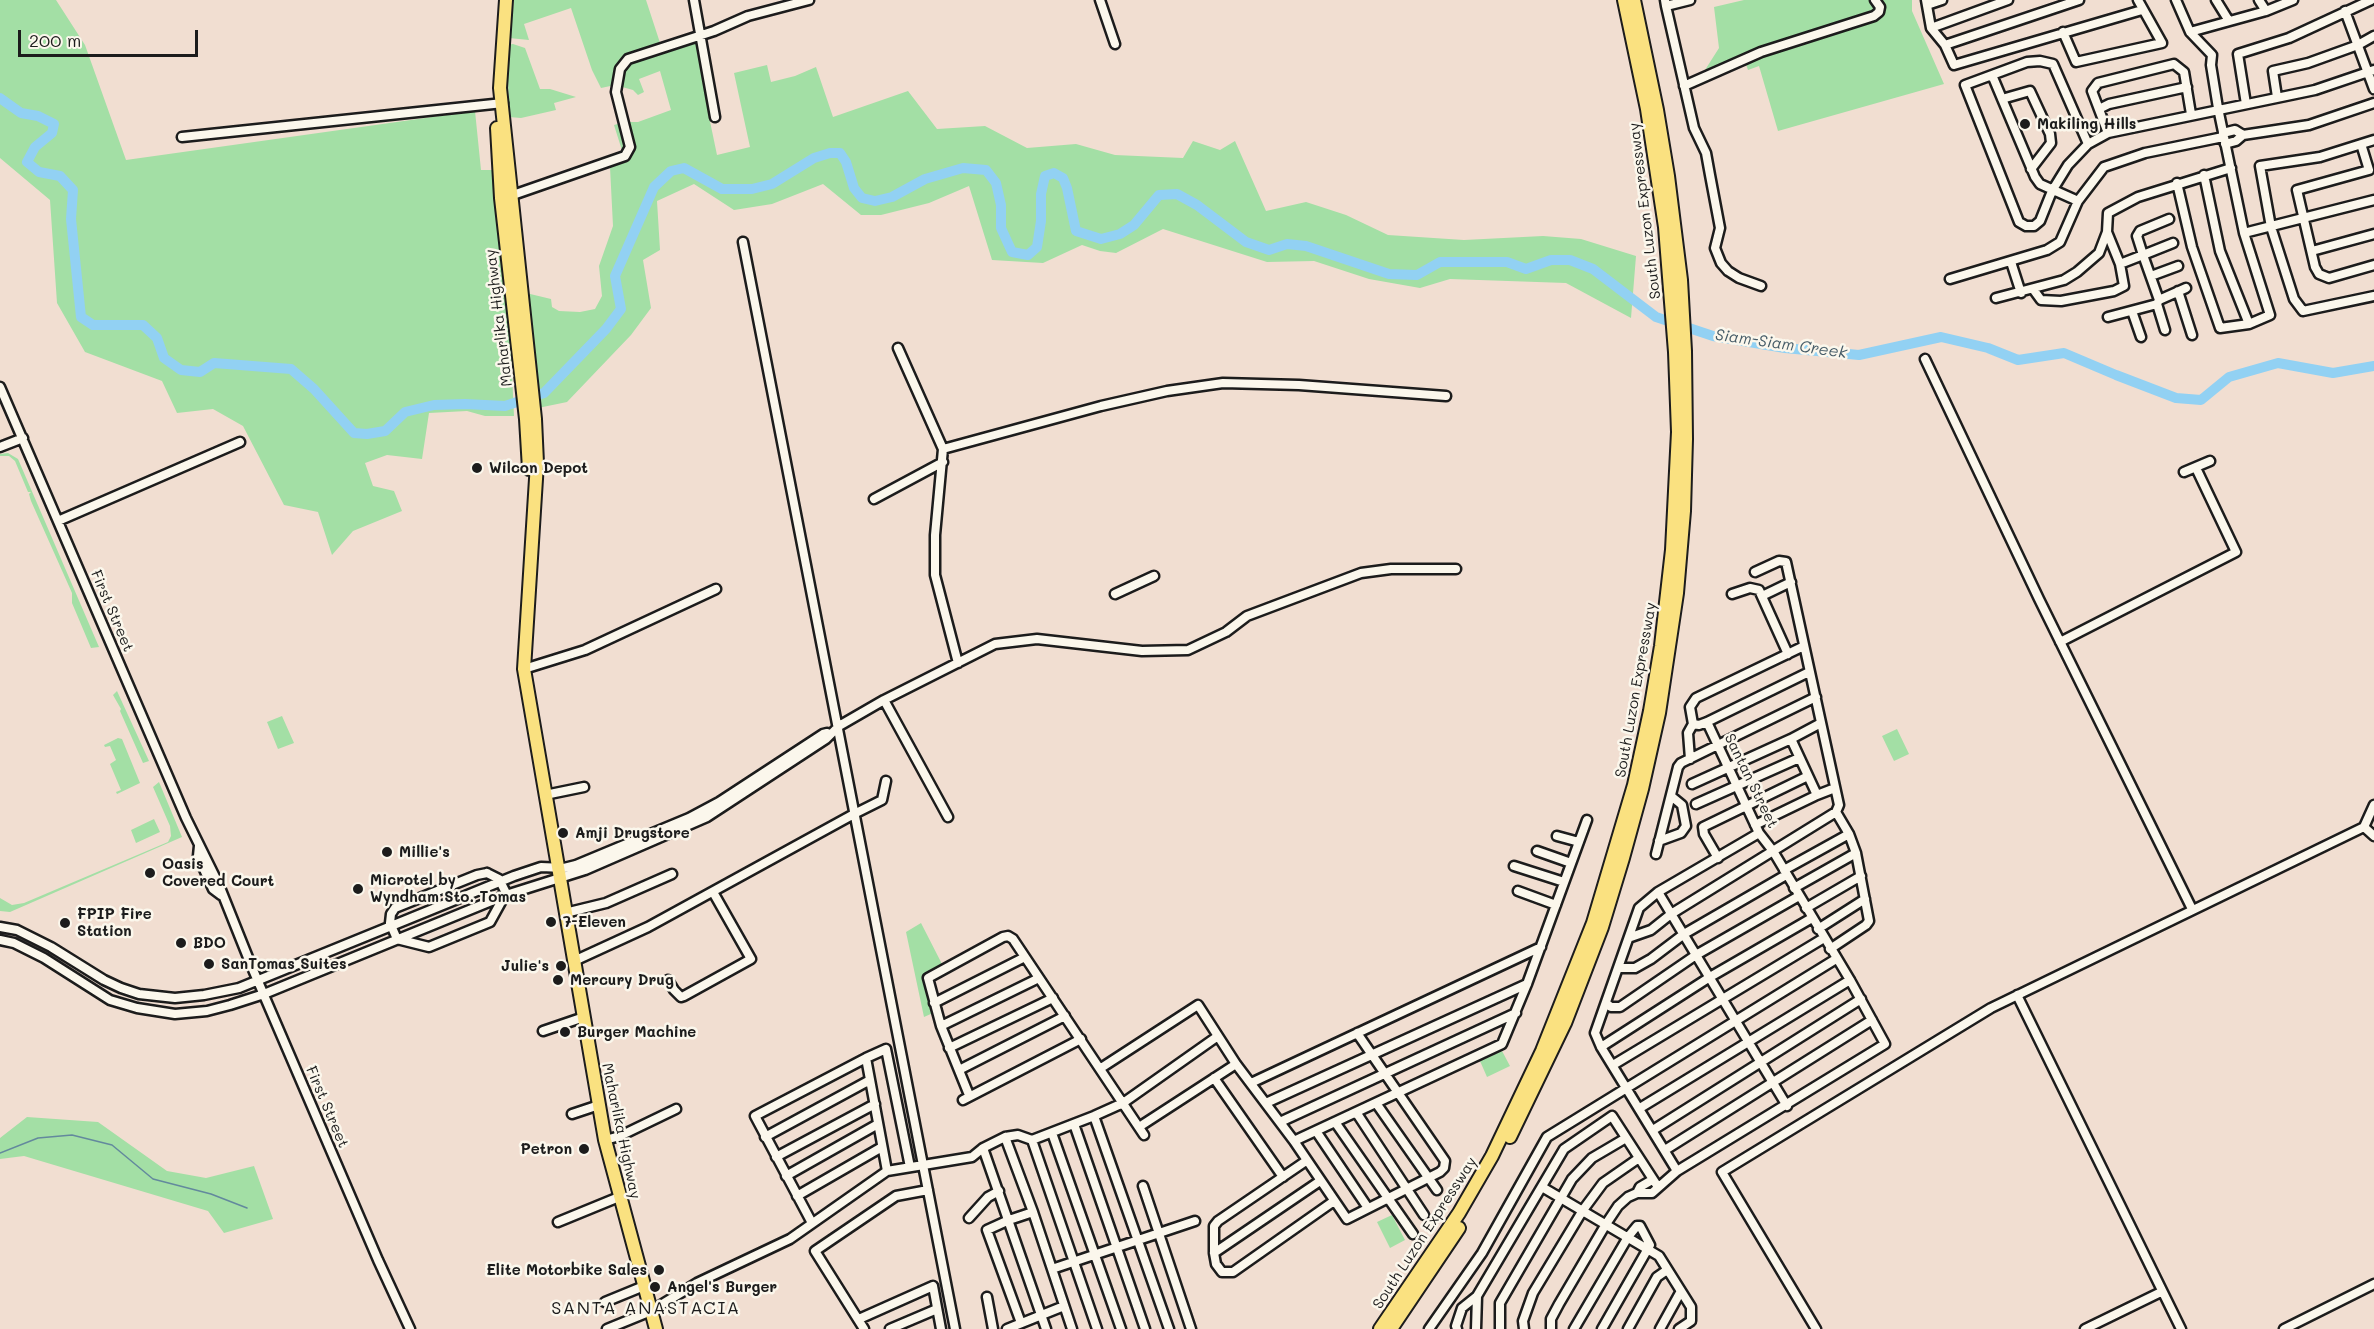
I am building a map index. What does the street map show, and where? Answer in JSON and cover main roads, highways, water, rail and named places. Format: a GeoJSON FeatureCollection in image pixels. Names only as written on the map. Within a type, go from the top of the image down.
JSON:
{"type":"FeatureCollection","features":[{"type":"Feature","properties":{"kind":"highway","name":"Maharlika Highway"},"geometry":{"type":"LineString","coordinates":[[506,0],[500,88],[501,198],[525,370]]}},
{"type":"Feature","properties":{"kind":"highway","name":"South Luzon Expressway"},"geometry":{"type":"LineString","coordinates":[[1624,0],[1647,109],[1675,279]]}},
{"type":"Feature","properties":{"kind":"highway","name":"South Luzon Expressway"},"geometry":{"type":"LineString","coordinates":[[1391,1329],[1451,1241],[1526,1106],[1551,1055],[1602,927],[1642,789],[1659,713],[1677,593],[1686,469],[1675,279],[1661,132],[1634,0]]}},
{"type":"Feature","properties":{"kind":"highway","name":"Maharlika Highway"},"geometry":{"type":"LineString","coordinates":[[500,103],[530,419],[537,463],[524,669],[598,1104],[619,1197],[651,1311],[652,1328]]}},
{"type":"Feature","properties":{"kind":"highway","name":"South Luzon Expressway"},"geometry":{"type":"LineString","coordinates":[[1380,1329],[1432,1255],[1492,1156],[1567,994],[1593,923],[1614,855],[1634,785],[1650,711],[1668,592],[1678,459],[1680,351]]}},
{"type":"Feature","properties":{"kind":"waterway","name":"Siam-Siam Creek"},"geometry":{"type":"LineString","coordinates":[[0,98],[21,113],[38,116],[54,124],[52,133],[35,147],[27,162],[39,172],[60,176],[73,190],[71,219],[81,317],[93,325],[143,325],[157,338],[164,358],[181,370],[200,372],[214,363],[291,369],[314,389],[354,433],[367,434],[385,431],[405,412],[434,405],[505,406],[544,393],[606,329],[621,309],[615,276],[654,187],[671,171],[684,168],[722,189],[752,189],[772,184],[814,158],[830,153],[840,153],[846,162],[854,188],[862,198],[875,201],[892,197],[925,179],[963,168],[986,170],[996,183],[1001,205],[1001,228],[1012,252],[1028,255],[1037,247],[1041,221],[1041,194],[1045,176],[1054,173],[1063,178],[1067,188],[1076,231],[1101,239],[1120,234],[1134,225],[1159,195],[1177,194],[1197,205],[1246,242],[1269,250],[1287,244],[1306,246],[1389,274],[1417,275],[1440,262],[1507,262],[1526,269],[1551,260],[1570,260],[1593,269],[1656,317],[1713,336],[1785,348],[1859,355],[1941,337],[1988,348],[2018,360],[2064,353],[2176,398],[2201,400],[2229,377],[2278,363],[2333,373],[2374,366]]}},
{"type":"Feature","properties":{"kind":"waterway"},"geometry":{"type":"LineString","coordinates":[[0,1153],[38,1138],[72,1135],[112,1145],[153,1179],[211,1194],[247,1208]]}},
{"type":"Feature","properties":{"kind":"place","name":"Makiling Hills"},"geometry":{"type":"Point","coordinates":[2025,124]}},
{"type":"Feature","properties":{"kind":"place","name":"Wilcon Depot"},"geometry":{"type":"Point","coordinates":[477,468]}},
{"type":"Feature","properties":{"kind":"place","name":"Amji Drugstore"},"geometry":{"type":"Point","coordinates":[563,833]}},
{"type":"Feature","properties":{"kind":"place","name":"Millie's"},"geometry":{"type":"Point","coordinates":[387,852]}},
{"type":"Feature","properties":{"kind":"place","name":"Oasis Covered Court"},"geometry":{"type":"Point","coordinates":[150,873]}},
{"type":"Feature","properties":{"kind":"place","name":"Microtel by Wyndham Sto. Tomas"},"geometry":{"type":"Point","coordinates":[358,889]}},
{"type":"Feature","properties":{"kind":"place","name":"7-Eleven"},"geometry":{"type":"Point","coordinates":[551,922]}},
{"type":"Feature","properties":{"kind":"place","name":"FPIP Fire Station"},"geometry":{"type":"Point","coordinates":[65,923]}},
{"type":"Feature","properties":{"kind":"place","name":"BDO"},"geometry":{"type":"Point","coordinates":[181,943]}},
{"type":"Feature","properties":{"kind":"place","name":"SanTomas Suites"},"geometry":{"type":"Point","coordinates":[209,964]}},
{"type":"Feature","properties":{"kind":"place","name":"Julie's"},"geometry":{"type":"Point","coordinates":[561,966]}},
{"type":"Feature","properties":{"kind":"place","name":"Mercury Drug"},"geometry":{"type":"Point","coordinates":[558,980]}},
{"type":"Feature","properties":{"kind":"place","name":"Burger Machine"},"geometry":{"type":"Point","coordinates":[565,1032]}},
{"type":"Feature","properties":{"kind":"place","name":"Petron"},"geometry":{"type":"Point","coordinates":[584,1149]}},
{"type":"Feature","properties":{"kind":"place","name":"Elite Motorbike Sales"},"geometry":{"type":"Point","coordinates":[659,1270]}},
{"type":"Feature","properties":{"kind":"place","name":"Angel's Burger"},"geometry":{"type":"Point","coordinates":[655,1287]}},
{"type":"Feature","properties":{"kind":"district","name":"SANTA ANASTACIA"},"geometry":{"type":"Point","coordinates":[646,1308]}}]}
